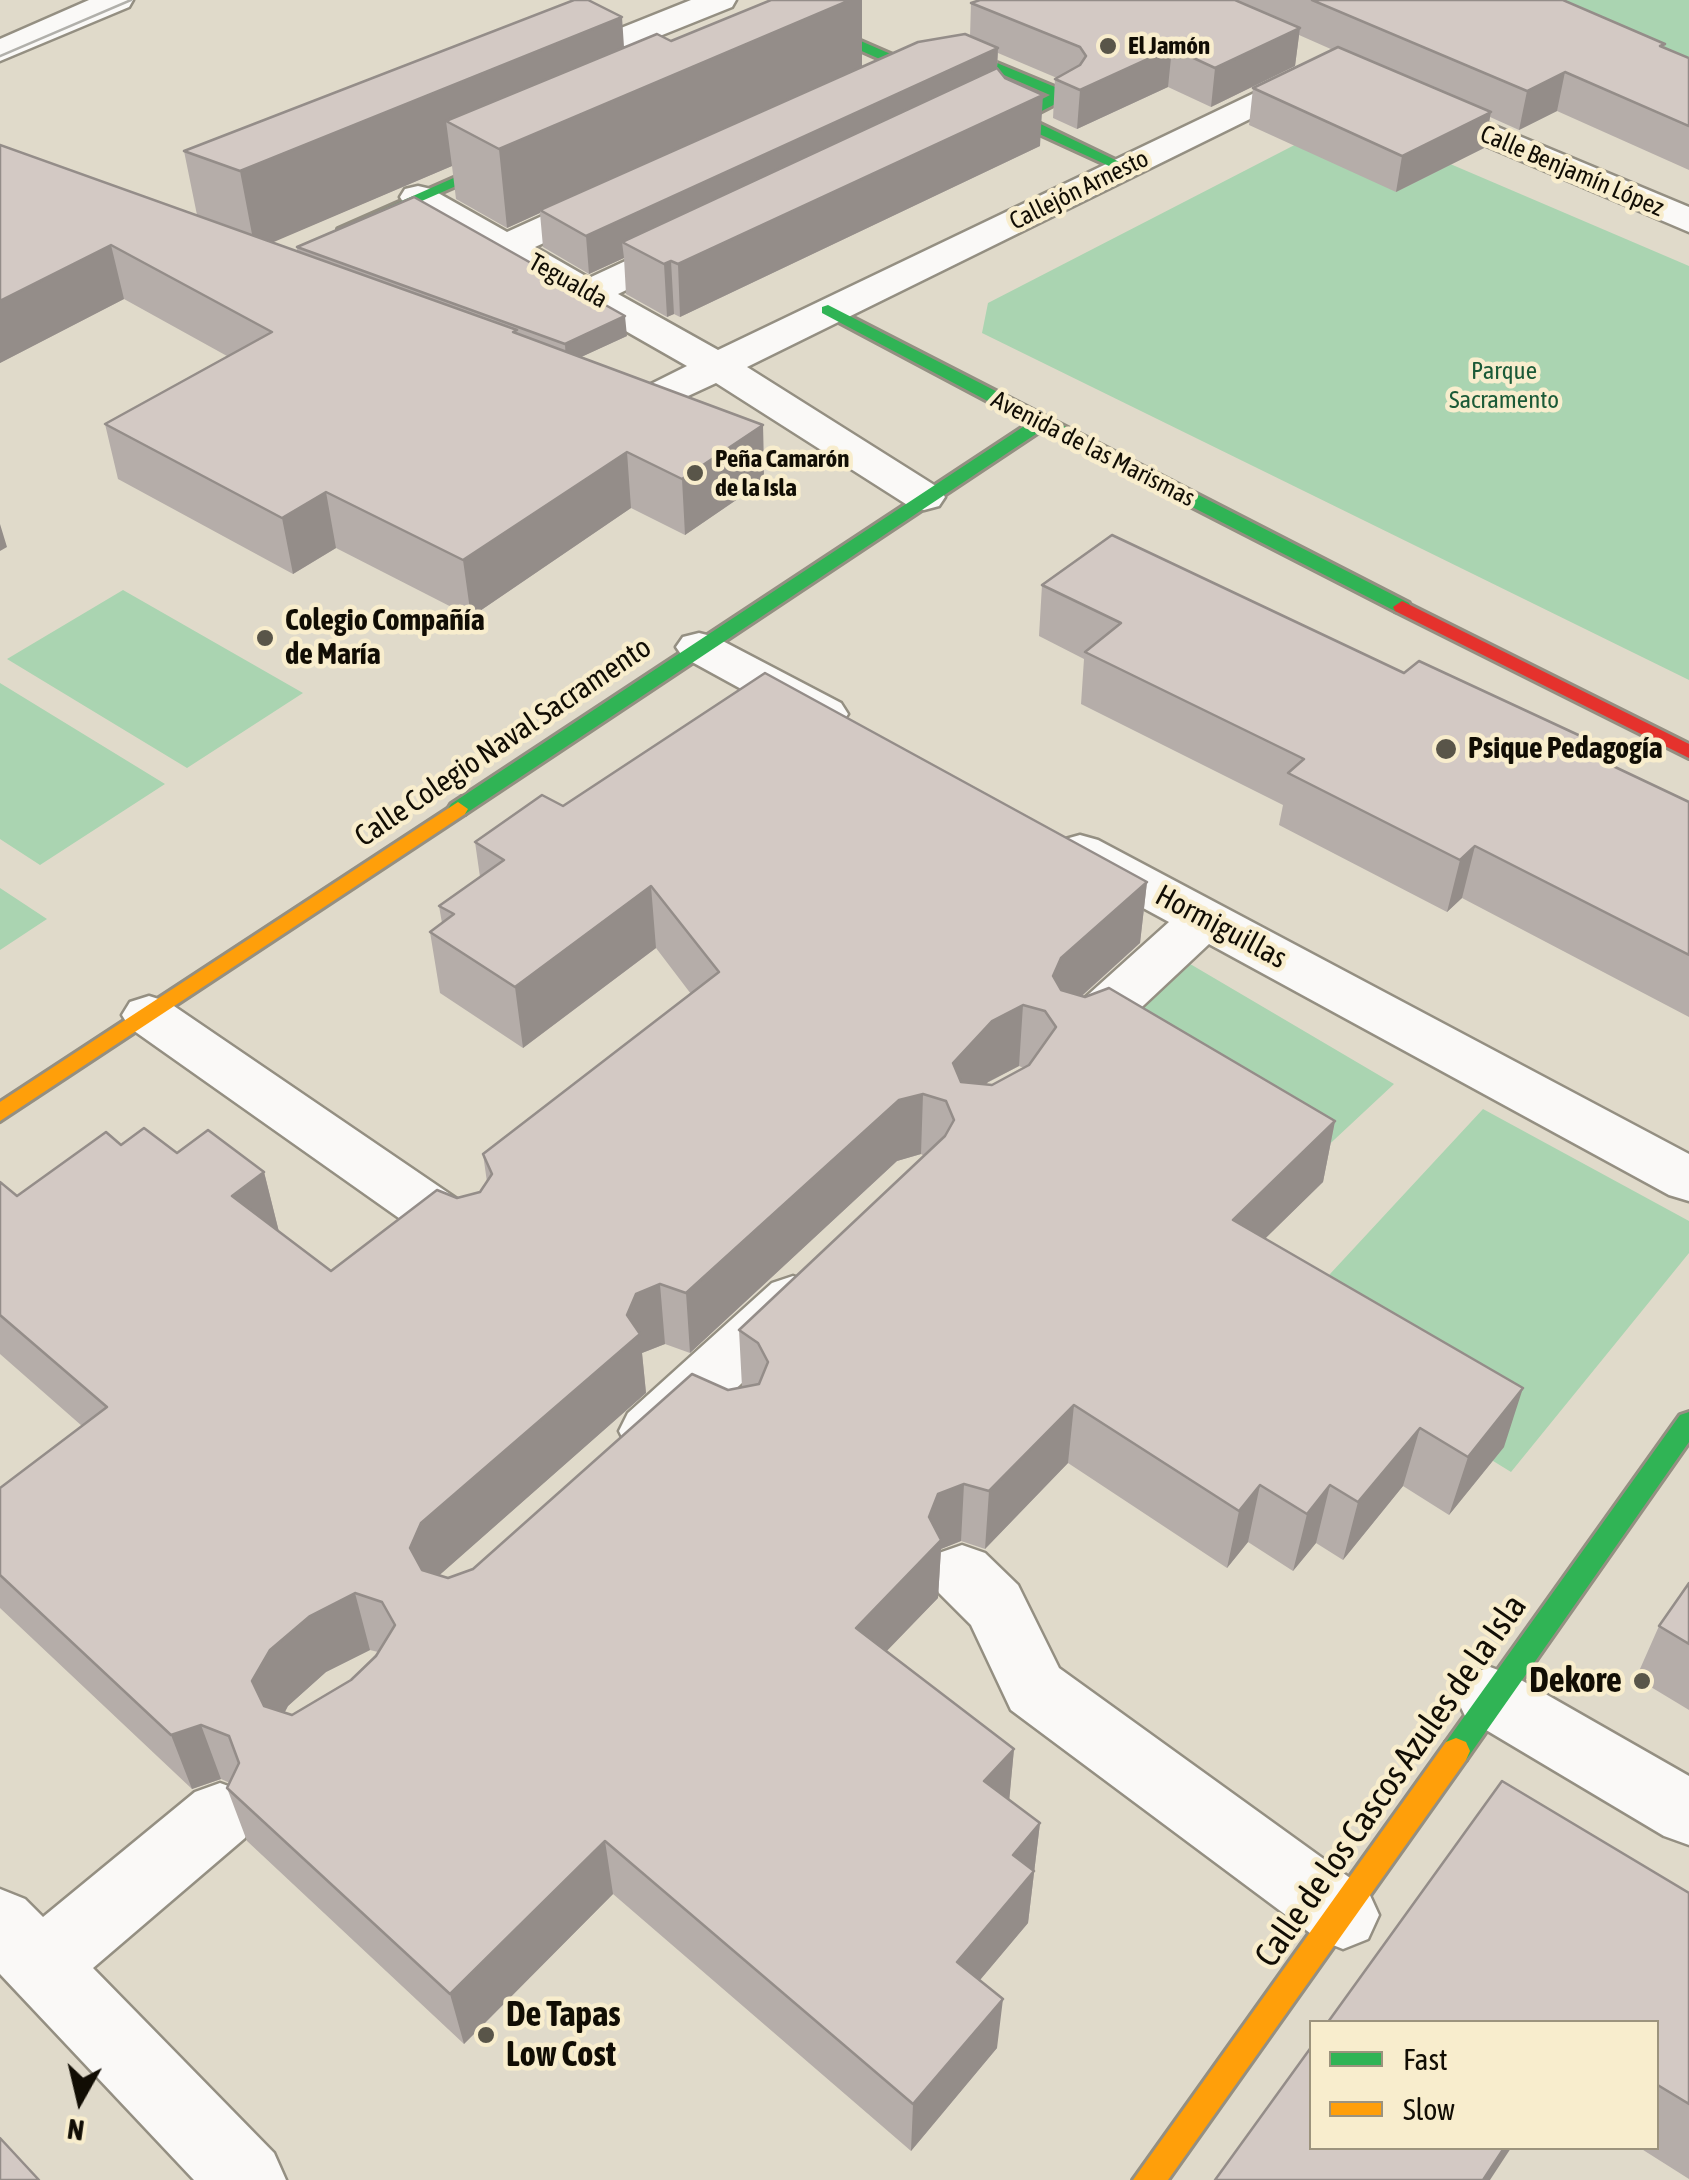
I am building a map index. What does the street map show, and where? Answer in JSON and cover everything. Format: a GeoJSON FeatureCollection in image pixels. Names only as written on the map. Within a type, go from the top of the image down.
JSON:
{"type":"FeatureCollection","features":[{"type":"Feature","properties":{"kind":"street"},"geometry":{"type":"LineString","coordinates":[[39,0],[71,20]]}},
{"type":"Feature","properties":{"kind":"street"},"geometry":{"type":"LineString","coordinates":[[0,50],[117,0]]}},
{"type":"Feature","properties":{"kind":"street"},"geometry":{"type":"LineString","coordinates":[[526,78],[720,0]]}},
{"type":"Feature","properties":{"kind":"street"},"geometry":{"type":"LineString","coordinates":[[764,48],[817,26],[908,66]]}},
{"type":"Feature","properties":{"kind":"street"},"geometry":{"type":"LineString","coordinates":[[597,50],[644,70]]}},
{"type":"Feature","properties":{"kind":"street"},"geometry":{"type":"LineString","coordinates":[[872,82],[908,66],[968,55],[1062,95],[1016,118],[1126,168]]}},
{"type":"Feature","properties":{"kind":"street","name":"Callejón Arnesto"},"geometry":{"type":"LineString","coordinates":[[828,310],[1126,168],[1323,64]]}},
{"type":"Feature","properties":{"kind":"street"},"geometry":{"type":"LineString","coordinates":[[981,108],[1034,83]]}},
{"type":"Feature","properties":{"kind":"street","name":"Calle Benjamín López"},"geometry":{"type":"LineString","coordinates":[[1380,89],[1689,220]]}},
{"type":"Feature","properties":{"kind":"street"},"geometry":{"type":"LineString","coordinates":[[327,236],[538,144]]}},
{"type":"Feature","properties":{"kind":"street"},"geometry":{"type":"LineString","coordinates":[[506,246],[646,184]]}},
{"type":"Feature","properties":{"kind":"street","name":"Tegualda"},"geometry":{"type":"LineString","coordinates":[[418,197],[718,366]]}},
{"type":"Feature","properties":{"kind":"street"},"geometry":{"type":"LineString","coordinates":[[588,293],[731,226]]}},
{"type":"Feature","properties":{"kind":"street"},"geometry":{"type":"LineString","coordinates":[[564,382],[636,408],[828,310]]}},
{"type":"Feature","properties":{"kind":"street","name":"Avenida de las Marismas"},"geometry":{"type":"LineString","coordinates":[[828,310],[1041,423],[1689,752]]}},
{"type":"Feature","properties":{"kind":"street"},"geometry":{"type":"LineString","coordinates":[[718,366],[924,497]]}},
{"type":"Feature","properties":{"kind":"street","name":"Calle Colegio Naval Sacramento"},"geometry":{"type":"LineString","coordinates":[[0,1113],[1041,423]]}},
{"type":"Feature","properties":{"kind":"street"},"geometry":{"type":"LineString","coordinates":[[699,647],[874,740]]}},
{"type":"Feature","properties":{"kind":"street","name":"Hormiguillas"},"geometry":{"type":"LineString","coordinates":[[1030,825],[1689,1180]]}},
{"type":"Feature","properties":{"kind":"street"},"geometry":{"type":"LineString","coordinates":[[1078,1035],[1205,919]]}},
{"type":"Feature","properties":{"kind":"street"},"geometry":{"type":"LineString","coordinates":[[149,1015],[456,1226]]}},
{"type":"Feature","properties":{"kind":"street"},"geometry":{"type":"LineString","coordinates":[[604,1472],[697,1395],[834,1259]]}},
{"type":"Feature","properties":{"kind":"street","name":"Calle de los Cascos Azules de la Isla"},"geometry":{"type":"LineString","coordinates":[[1149,2180],[1343,1915],[1490,1698],[1689,1422]]}},
{"type":"Feature","properties":{"kind":"street"},"geometry":{"type":"LineString","coordinates":[[978,1589],[1035,1689],[1343,1915]]}},
{"type":"Feature","properties":{"kind":"street"},"geometry":{"type":"LineString","coordinates":[[1490,1698],[1689,1812]]}},
{"type":"Feature","properties":{"kind":"street"},"geometry":{"type":"LineString","coordinates":[[220,1815],[21,1944],[247,2180]]}},
{"type":"Feature","properties":{"kind":"green space"},"geometry":{"type":"Polygon","coordinates":[[[1538,0],[1689,0],[1689,69],[1538,0]]]}},
{"type":"Feature","properties":{"kind":"green space","name":"Parque Sacramento"},"geometry":{"type":"Polygon","coordinates":[[[1345,119],[1689,266],[1689,680],[982,333],[988,303],[1345,119]]]}},
{"type":"Feature","properties":{"kind":"green space"},"geometry":{"type":"Polygon","coordinates":[[[123,590],[303,693],[187,768],[7,659],[123,590]]]}},
{"type":"Feature","properties":{"kind":"green space"},"geometry":{"type":"Polygon","coordinates":[[[0,683],[165,784],[40,865],[0,839],[0,683]]]}},
{"type":"Feature","properties":{"kind":"green space"},"geometry":{"type":"Polygon","coordinates":[[[0,888],[47,919],[0,950],[0,888]]]}},
{"type":"Feature","properties":{"kind":"green space"},"geometry":{"type":"Polygon","coordinates":[[[1180,958],[1394,1084],[1275,1195],[1059,1058],[1180,958]]]}},
{"type":"Feature","properties":{"kind":"green space"},"geometry":{"type":"Polygon","coordinates":[[[1483,1109],[1689,1221],[1689,1253],[1511,1472],[1279,1329],[1483,1109]]]}},
{"type":"Feature","properties":{"kind":"building"},"geometry":{"type":"Polygon","coordinates":[[[574,0],[588,0],[622,17],[240,171],[184,151],[574,0]]]}},
{"type":"Feature","properties":{"kind":"building"},"geometry":{"type":"Polygon","coordinates":[[[771,0],[850,0],[499,149],[446,121],[657,34],[671,41],[771,0]]]}},
{"type":"Feature","properties":{"kind":"building"},"geometry":{"type":"Polygon","coordinates":[[[1235,0],[1300,28],[1215,68],[1172,48],[1080,90],[1055,79],[1080,65],[1086,56],[1080,47],[971,3],[1235,0]]]}},
{"type":"Feature","properties":{"kind":"building"},"geometry":{"type":"Polygon","coordinates":[[[1312,0],[1563,0],[1689,58],[1689,126],[1565,72],[1527,91],[1312,0]]]}},
{"type":"Feature","properties":{"kind":"building"},"geometry":{"type":"Polygon","coordinates":[[[965,34],[998,48],[586,236],[540,210],[918,42],[965,34]]]}},
{"type":"Feature","properties":{"kind":"building"},"geometry":{"type":"Polygon","coordinates":[[[1338,47],[1491,112],[1402,156],[1253,88],[1338,47]]]}},
{"type":"Feature","properties":{"kind":"building"},"geometry":{"type":"Polygon","coordinates":[[[997,68],[1005,78],[1043,95],[678,264],[664,264],[622,242],[997,68]]]}},
{"type":"Feature","properties":{"kind":"building"},"geometry":{"type":"Polygon","coordinates":[[[0,145],[517,330],[513,332],[763,425],[682,479],[627,452],[463,560],[326,492],[282,518],[105,424],[272,332],[111,245],[0,301],[0,145]]]}},
{"type":"Feature","properties":{"kind":"building"},"geometry":{"type":"Polygon","coordinates":[[[414,197],[625,316],[565,344],[297,247],[414,197]]]}},
{"type":"Feature","properties":{"kind":"building"},"geometry":{"type":"Polygon","coordinates":[[[1112,535],[1404,673],[1419,661],[1587,739],[1577,749],[1689,802],[1689,955],[1475,846],[1460,860],[1288,773],[1304,759],[1085,652],[1121,623],[1042,585],[1112,535]]]}},
{"type":"Feature","properties":{"kind":"building"},"geometry":{"type":"Polygon","coordinates":[[[765,673],[1147,882],[1061,958],[1053,976],[1061,990],[1085,997],[1109,988],[1335,1121],[1233,1220],[1523,1388],[1468,1457],[1420,1428],[1358,1502],[1330,1485],[1307,1514],[1260,1485],[1239,1511],[1074,1405],[989,1491],[964,1484],[938,1494],[929,1517],[941,1540],[856,1628],[1014,1749],[984,1781],[1040,1823],[1013,1855],[1034,1871],[957,1962],[1003,1999],[913,2104],[605,1841],[450,1994],[227,1788],[239,1763],[229,1736],[201,1725],[171,1735],[0,1575],[0,1488],[107,1407],[0,1315],[0,1182],[17,1196],[106,1132],[121,1145],[144,1128],[177,1153],[208,1130],[264,1172],[232,1196],[331,1271],[437,1190],[457,1198],[480,1192],[492,1174],[483,1154],[719,972],[651,886],[515,987],[430,932],[454,914],[439,906],[504,860],[475,842],[542,795],[563,806],[765,673]],[[1023,1005],[992,1021],[953,1063],[961,1082],[992,1085],[1029,1065],[1056,1027],[1045,1011],[1023,1005]],[[923,1094],[899,1100],[686,1293],[660,1284],[636,1294],[627,1315],[640,1334],[421,1523],[410,1548],[422,1570],[448,1578],[473,1569],[692,1374],[728,1390],[759,1384],[768,1362],[758,1343],[739,1330],[945,1136],[954,1120],[946,1101],[923,1094]],[[355,1593],[310,1616],[270,1650],[252,1681],[264,1706],[292,1715],[351,1680],[376,1656],[395,1625],[382,1602],[355,1593]]]}},
{"type":"Feature","properties":{"kind":"building"},"geometry":{"type":"Polygon","coordinates":[[[1689,1583],[1689,1644],[1659,1626],[1689,1583]]]}},
{"type":"Feature","properties":{"kind":"building"},"geometry":{"type":"Polygon","coordinates":[[[1502,1781],[1689,1893],[1689,2104],[1659,2086],[1659,2020],[1329,2020],[1502,1781]]]}},
{"type":"Feature","properties":{"kind":"building"},"geometry":{"type":"Polygon","coordinates":[[[1309,2050],[1309,2150],[1503,2150],[1483,2180],[1215,2180],[1309,2050]]]}},
{"type":"Feature","properties":{"kind":"building"},"geometry":{"type":"Polygon","coordinates":[[[0,2138],[39,2180],[0,2180],[0,2138]]]}},
{"type":"Feature","properties":{"kind":"tunnel"},"geometry":{"type":"LineString","coordinates":[[581,1311],[664,1370]]}},
{"type":"Feature","properties":{"kind":"tram line"},"geometry":{"type":"LineString","coordinates":[[0,56],[131,0]]}},
{"type":"Feature","properties":{"kind":"traffic: fast"},"geometry":{"type":"LineString","coordinates":[[791,37],[817,26],[907,66],[968,55],[1062,95],[1016,118],[1125,168]]}},
{"type":"Feature","properties":{"kind":"traffic: fast"},"geometry":{"type":"LineString","coordinates":[[346,229],[524,151]]}},
{"type":"Feature","properties":{"kind":"traffic: fast"},"geometry":{"type":"LineString","coordinates":[[828,310],[1126,468],[1402,607]]}},
{"type":"Feature","properties":{"kind":"traffic: fast"},"geometry":{"type":"LineString","coordinates":[[458,809],[1041,423]]}},
{"type":"Feature","properties":{"kind":"traffic: fast"},"geometry":{"type":"LineString","coordinates":[[1456,1751],[1689,1422]]}},
{"type":"Feature","properties":{"kind":"traffic: slow"},"geometry":{"type":"LineString","coordinates":[[0,1113],[458,809]]}},
{"type":"Feature","properties":{"kind":"traffic: slow"},"geometry":{"type":"LineString","coordinates":[[1149,2180],[1456,1751]]}},
{"type":"Feature","properties":{"kind":"traffic: jam"},"geometry":{"type":"LineString","coordinates":[[1402,607],[1689,752]]}},
{"type":"Feature","properties":{"kind":"place","name":"El Jamón"},"geometry":{"type":"Point","coordinates":[1108,46]}},
{"type":"Feature","properties":{"kind":"place","name":"Peña Camarón de la Isla"},"geometry":{"type":"Point","coordinates":[695,473]}},
{"type":"Feature","properties":{"kind":"place","name":"Colegio Compañía de María"},"geometry":{"type":"Point","coordinates":[265,638]}},
{"type":"Feature","properties":{"kind":"place","name":"Psique Pedagogía"},"geometry":{"type":"Point","coordinates":[1446,749]}},
{"type":"Feature","properties":{"kind":"place","name":"Dekore"},"geometry":{"type":"Point","coordinates":[1642,1681]}},
{"type":"Feature","properties":{"kind":"place","name":"De Tapas Low Cost"},"geometry":{"type":"Point","coordinates":[486,2035]}}]}
